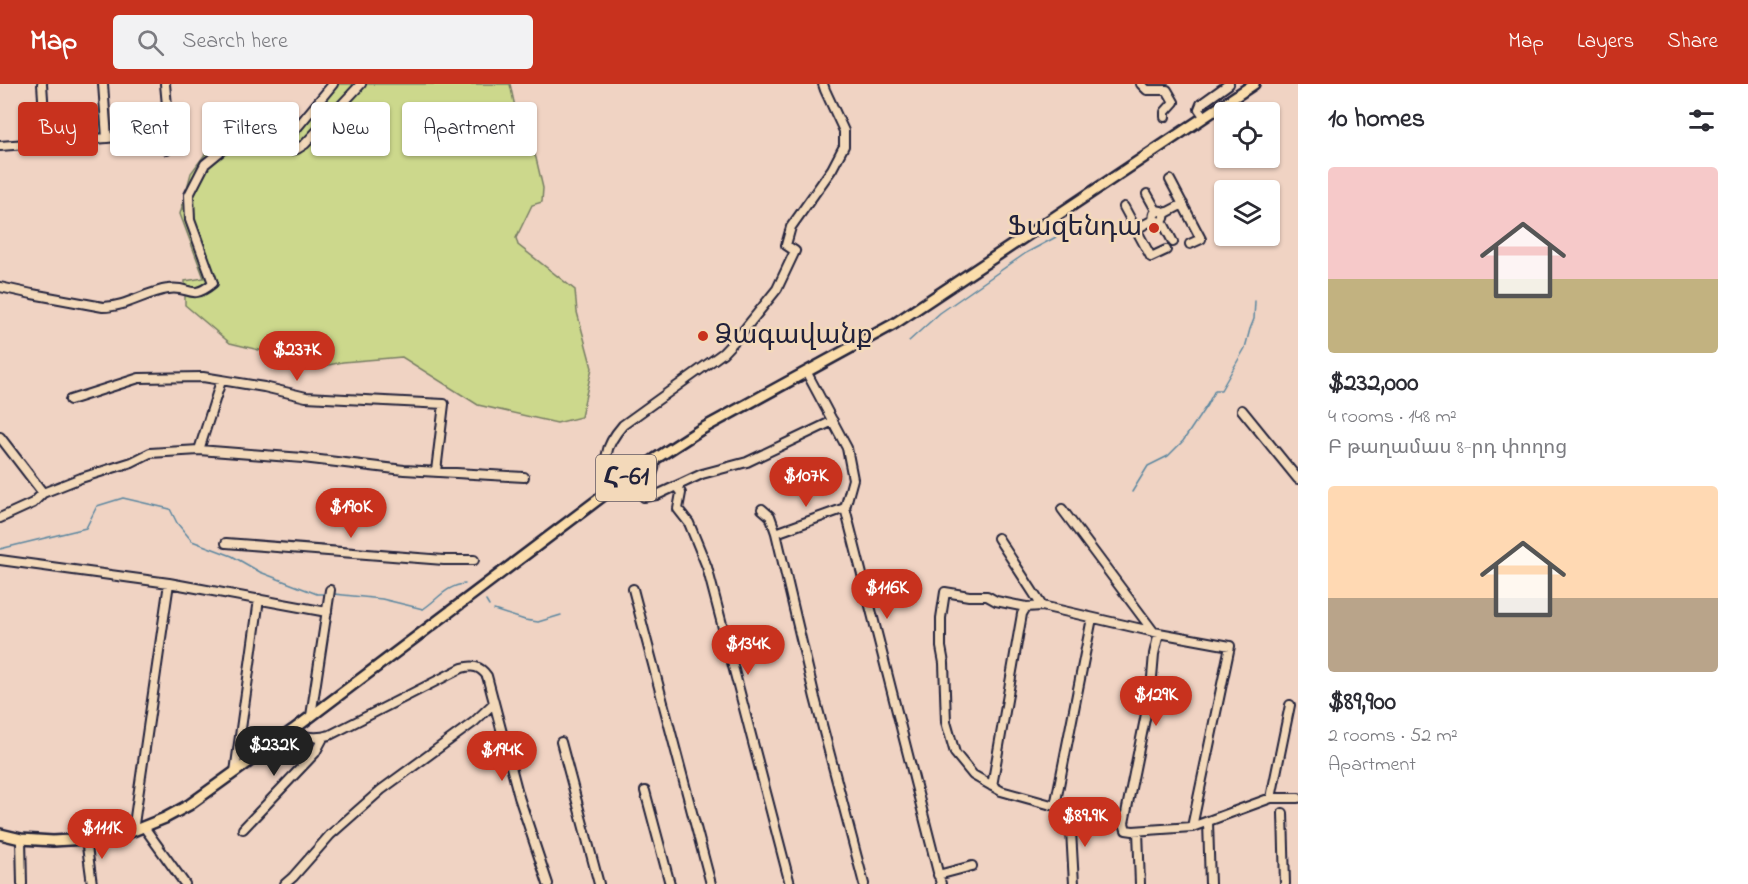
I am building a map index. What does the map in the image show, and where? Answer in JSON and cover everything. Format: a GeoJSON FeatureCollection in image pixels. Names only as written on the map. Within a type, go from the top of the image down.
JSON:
{"type":"FeatureCollection","features":[{"type":"Feature","properties":{"kind":"main road","name":"Հ-61"},"geometry":{"type":"LineString","coordinates":[[0,834],[21,839],[53,841],[86,839],[134,831],[189,805],[655,459],[700,430],[894,324],[1254,84]]}},
{"type":"Feature","properties":{"kind":"street"},"geometry":{"type":"LineString","coordinates":[[42,84],[43,102]]}},
{"type":"Feature","properties":{"kind":"street"},"geometry":{"type":"LineString","coordinates":[[103,84],[107,138]]}},
{"type":"Feature","properties":{"kind":"street"},"geometry":{"type":"LineString","coordinates":[[165,84],[167,102]]}},
{"type":"Feature","properties":{"kind":"street"},"geometry":{"type":"LineString","coordinates":[[299,125],[333,84]]}},
{"type":"Feature","properties":{"kind":"street"},"geometry":{"type":"LineString","coordinates":[[299,148],[361,84]]}},
{"type":"Feature","properties":{"kind":"street"},"geometry":{"type":"LineString","coordinates":[[612,489],[607,474],[606,453],[612,438],[623,425],[723,353],[777,289],[795,251],[786,246],[791,227],[832,170],[844,146],[844,131],[824,84]]}},
{"type":"Feature","properties":{"kind":"street"},"geometry":{"type":"LineString","coordinates":[[1141,84],[1147,90],[1167,90],[1174,102],[1165,112],[1165,117]]}},
{"type":"Feature","properties":{"kind":"street"},"geometry":{"type":"LineString","coordinates":[[1204,116],[1199,110],[1201,104],[1229,84]]}},
{"type":"Feature","properties":{"kind":"street"},"geometry":{"type":"LineString","coordinates":[[98,139],[110,138]]}},
{"type":"Feature","properties":{"kind":"street"},"geometry":{"type":"LineString","coordinates":[[0,146],[18,144]]}},
{"type":"Feature","properties":{"kind":"street"},"geometry":{"type":"LineString","coordinates":[[0,287],[104,307],[114,307],[153,292],[172,288],[194,293],[202,292],[213,283],[190,220],[189,195],[205,164],[215,156]]}},
{"type":"Feature","properties":{"kind":"street"},"geometry":{"type":"LineString","coordinates":[[1170,180],[1201,239],[1190,244]]}},
{"type":"Feature","properties":{"kind":"street"},"geometry":{"type":"LineString","coordinates":[[1147,194],[1173,242]]}},
{"type":"Feature","properties":{"kind":"street"},"geometry":{"type":"LineString","coordinates":[[1136,229],[1183,204]]}},
{"type":"Feature","properties":{"kind":"street"},"geometry":{"type":"LineString","coordinates":[[1124,207],[1151,257],[1166,250]]}},
{"type":"Feature","properties":{"kind":"street"},"geometry":{"type":"LineString","coordinates":[[807,373],[847,447],[853,479],[845,508],[941,884]]}},
{"type":"Feature","properties":{"kind":"street"},"geometry":{"type":"LineString","coordinates":[[70,400],[139,378],[203,377],[264,387],[306,397],[444,404],[436,471]]}},
{"type":"Feature","properties":{"kind":"street"},"geometry":{"type":"LineString","coordinates":[[199,450],[221,381]]}},
{"type":"Feature","properties":{"kind":"street"},"geometry":{"type":"LineString","coordinates":[[1242,410],[1298,479]]}},
{"type":"Feature","properties":{"kind":"street"},"geometry":{"type":"LineString","coordinates":[[655,459],[654,469],[644,497],[657,495],[702,474],[747,462],[833,421]]}},
{"type":"Feature","properties":{"kind":"street"},"geometry":{"type":"LineString","coordinates":[[0,437],[43,493]]}},
{"type":"Feature","properties":{"kind":"street"},"geometry":{"type":"LineString","coordinates":[[0,518],[33,503],[43,493],[132,462],[150,453],[199,450],[303,458],[404,470],[524,477]]}},
{"type":"Feature","properties":{"kind":"street"},"geometry":{"type":"LineString","coordinates":[[676,486],[681,493],[678,509],[689,523],[706,567],[790,884]]}},
{"type":"Feature","properties":{"kind":"street"},"geometry":{"type":"LineString","coordinates":[[776,533],[845,508]]}},
{"type":"Feature","properties":{"kind":"street"},"geometry":{"type":"LineString","coordinates":[[762,509],[770,516],[776,533],[813,689],[864,884]]}},
{"type":"Feature","properties":{"kind":"street"},"geometry":{"type":"LineString","coordinates":[[1062,509],[1156,632],[1151,689],[1124,823],[1126,830],[1192,827],[1271,798],[1298,798]]}},
{"type":"Feature","properties":{"kind":"street"},"geometry":{"type":"LineString","coordinates":[[998,538],[1042,606]]}},
{"type":"Feature","properties":{"kind":"street"},"geometry":{"type":"LineString","coordinates":[[226,543],[444,560],[474,560]]}},
{"type":"Feature","properties":{"kind":"street"},"geometry":{"type":"LineString","coordinates":[[0,560],[169,583],[327,612]]}},
{"type":"Feature","properties":{"kind":"street"},"geometry":{"type":"LineString","coordinates":[[134,831],[169,583]]}},
{"type":"Feature","properties":{"kind":"street"},"geometry":{"type":"LineString","coordinates":[[633,589],[711,884]]}},
{"type":"Feature","properties":{"kind":"street"},"geometry":{"type":"LineString","coordinates":[[311,716],[330,590]]}},
{"type":"Feature","properties":{"kind":"street"},"geometry":{"type":"LineString","coordinates":[[1074,884],[1070,813],[1055,806],[1001,791],[973,775],[955,753],[946,722],[944,663],[941,647],[941,618],[945,592],[987,596],[996,601],[1026,607],[1042,606],[1230,646],[1192,827]]}},
{"type":"Feature","properties":{"kind":"street"},"geometry":{"type":"LineString","coordinates":[[235,772],[259,599]]}},
{"type":"Feature","properties":{"kind":"street"},"geometry":{"type":"LineString","coordinates":[[992,786],[1022,614],[1026,607]]}},
{"type":"Feature","properties":{"kind":"street"},"geometry":{"type":"LineString","coordinates":[[1055,806],[1092,618]]}},
{"type":"Feature","properties":{"kind":"street"},"geometry":{"type":"LineString","coordinates":[[293,730],[305,736],[323,738],[462,668],[470,666],[478,668],[487,676],[519,798],[548,884]]}},
{"type":"Feature","properties":{"kind":"street"},"geometry":{"type":"LineString","coordinates":[[285,884],[330,835],[381,790],[474,722],[494,703]]}},
{"type":"Feature","properties":{"kind":"street"},"geometry":{"type":"LineString","coordinates":[[1271,798],[1290,705]]}},
{"type":"Feature","properties":{"kind":"street"},"geometry":{"type":"LineString","coordinates":[[243,829],[315,753],[323,738]]}},
{"type":"Feature","properties":{"kind":"street"},"geometry":{"type":"LineString","coordinates":[[561,742],[599,884]]}},
{"type":"Feature","properties":{"kind":"street"},"geometry":{"type":"LineString","coordinates":[[645,791],[669,884]]}},
{"type":"Feature","properties":{"kind":"street"},"geometry":{"type":"LineString","coordinates":[[1282,813],[1285,884]]}},
{"type":"Feature","properties":{"kind":"street"},"geometry":{"type":"LineString","coordinates":[[1208,822],[1210,884]]}},
{"type":"Feature","properties":{"kind":"street"},"geometry":{"type":"LineString","coordinates":[[144,827],[185,884]]}},
{"type":"Feature","properties":{"kind":"street"},"geometry":{"type":"LineString","coordinates":[[1138,831],[1140,884]]}},
{"type":"Feature","properties":{"kind":"street"},"geometry":{"type":"LineString","coordinates":[[21,839],[22,884]]}},
{"type":"Feature","properties":{"kind":"street"},"geometry":{"type":"LineString","coordinates":[[86,839],[92,884]]}},
{"type":"Feature","properties":{"kind":"street"},"geometry":{"type":"LineString","coordinates":[[938,875],[972,866]]}},
{"type":"Feature","properties":{"kind":"green space"},"geometry":{"type":"Polygon","coordinates":[[[336,84],[510,84],[514,102],[402,102],[402,156],[535,156],[543,188],[542,202],[532,205],[516,238],[518,245],[575,290],[577,312],[592,368],[581,417],[557,423],[478,405],[402,357],[343,362],[304,370],[282,362],[267,352],[230,343],[185,305],[185,281],[204,278],[180,214],[191,173],[204,156],[299,156],[299,131],[311,116],[311,156],[390,156],[390,102],[322,102],[336,84]]]}},
{"type":"Feature","properties":{"kind":"waterway"},"geometry":{"type":"LineString","coordinates":[[909,341],[940,313],[1026,253],[1056,237]]}},
{"type":"Feature","properties":{"kind":"waterway"},"geometry":{"type":"LineString","coordinates":[[1132,492],[1148,466],[1168,456],[1183,441],[1215,390],[1221,390],[1245,348],[1254,319],[1255,301]]}},
{"type":"Feature","properties":{"kind":"waterway"},"geometry":{"type":"LineString","coordinates":[[0,549],[86,528],[97,506],[123,498],[170,509],[177,523],[192,541],[232,556],[260,572],[317,594],[325,594]]}},
{"type":"Feature","properties":{"kind":"waterway"},"geometry":{"type":"LineString","coordinates":[[334,594],[382,599],[423,609],[447,590],[465,584]]}},
{"type":"Feature","properties":{"kind":"waterway"},"geometry":{"type":"LineString","coordinates":[[486,601],[489,606]]}},
{"type":"Feature","properties":{"kind":"waterway"},"geometry":{"type":"LineString","coordinates":[[494,610],[538,622],[561,615]]}},
{"type":"Feature","properties":{"kind":"place","name":"Ֆազենդա"},"geometry":{"type":"Point","coordinates":[1154,228]}},
{"type":"Feature","properties":{"kind":"place","name":"Ձագավանք"},"geometry":{"type":"Point","coordinates":[703,336]}}]}
